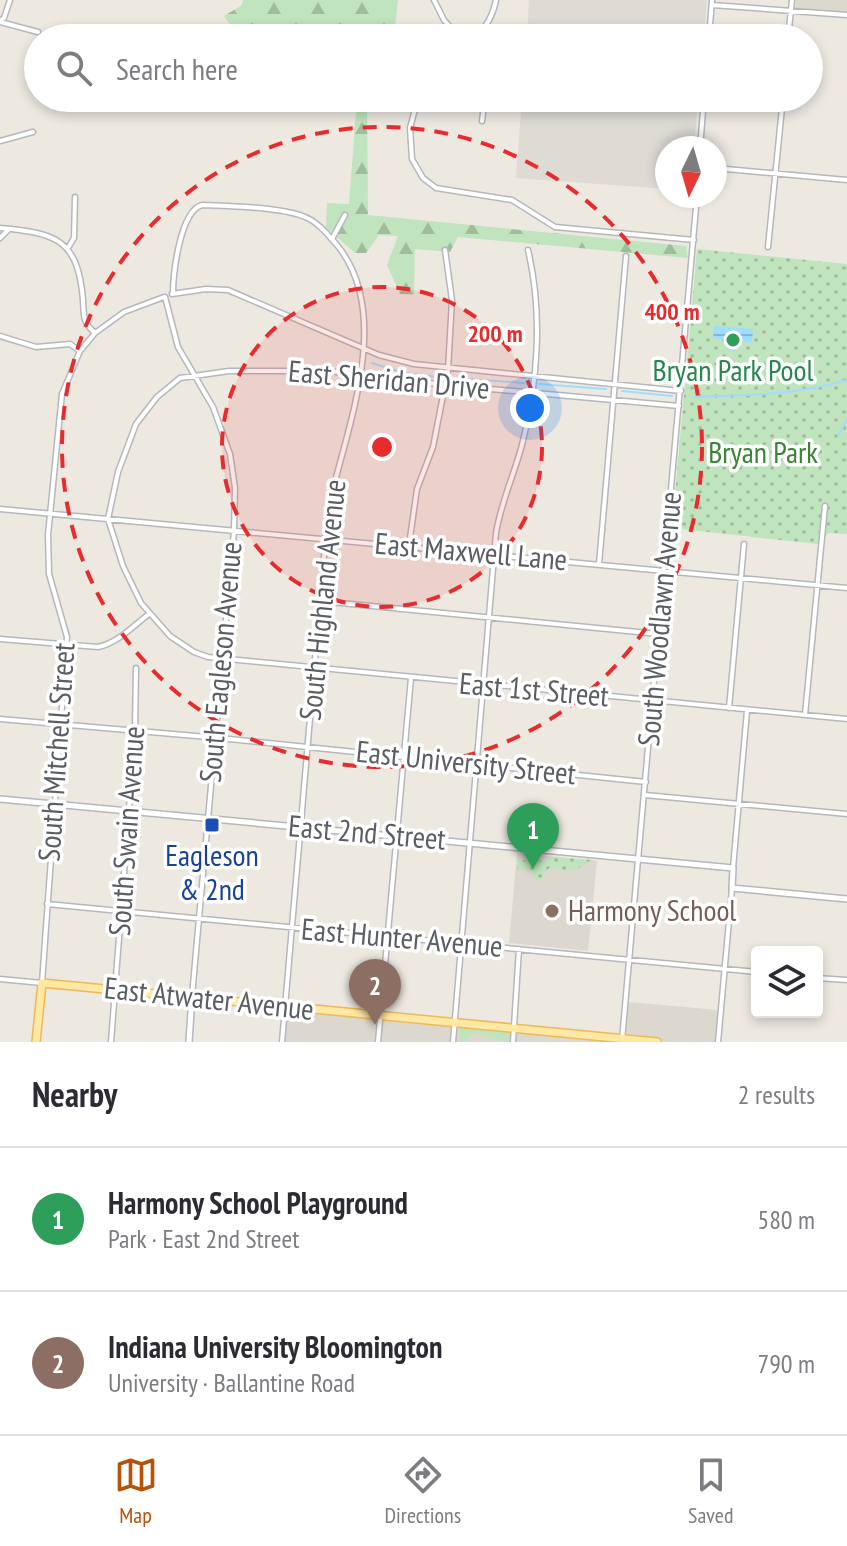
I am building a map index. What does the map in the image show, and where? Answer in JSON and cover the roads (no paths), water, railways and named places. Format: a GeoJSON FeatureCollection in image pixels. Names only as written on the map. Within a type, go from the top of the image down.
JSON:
{"type":"FeatureCollection","features":[{"type":"Feature","properties":{"kind":"main road","name":"East Atwater Avenue"},"geometry":{"type":"LineString","coordinates":[[42,983],[657,1042]]}},
{"type":"Feature","properties":{"kind":"main road","name":"South Mitchell Street"},"geometry":{"type":"LineString","coordinates":[[36,1042],[42,983]]}},
{"type":"Feature","properties":{"kind":"street"},"geometry":{"type":"LineString","coordinates":[[10,0],[0,22],[24,28]]}},
{"type":"Feature","properties":{"kind":"street"},"geometry":{"type":"LineString","coordinates":[[434,0],[448,24]]}},
{"type":"Feature","properties":{"kind":"street"},"geometry":{"type":"LineString","coordinates":[[488,24],[496,0]]}},
{"type":"Feature","properties":{"kind":"street"},"geometry":{"type":"LineString","coordinates":[[790,24],[792,0]]}},
{"type":"Feature","properties":{"kind":"street"},"geometry":{"type":"LineString","coordinates":[[710,24],[712,3],[847,15]]}},
{"type":"Feature","properties":{"kind":"street"},"geometry":{"type":"LineString","coordinates":[[414,112],[410,128],[412,159],[423,178],[436,188],[512,200],[555,227],[694,240]]}},
{"type":"Feature","properties":{"kind":"street"},"geometry":{"type":"LineString","coordinates":[[482,121],[483,112]]}},
{"type":"Feature","properties":{"kind":"street"},"geometry":{"type":"LineString","coordinates":[[701,136],[703,112]]}},
{"type":"Feature","properties":{"kind":"street"},"geometry":{"type":"LineString","coordinates":[[768,247],[782,112]]}},
{"type":"Feature","properties":{"kind":"street"},"geometry":{"type":"LineString","coordinates":[[0,141],[33,132]]}},
{"type":"Feature","properties":{"kind":"street"},"geometry":{"type":"LineString","coordinates":[[727,169],[847,180]]}},
{"type":"Feature","properties":{"kind":"street"},"geometry":{"type":"LineString","coordinates":[[68,248],[74,238],[75,197]]}},
{"type":"Feature","properties":{"kind":"street","name":"South Highland Avenue"},"geometry":{"type":"LineString","coordinates":[[173,294],[174,259],[195,207],[211,206],[299,215],[311,219],[347,257],[361,293],[363,348],[360,374],[336,472],[326,539],[282,1042]]}},
{"type":"Feature","properties":{"kind":"street","name":"South Woodlawn Avenue"},"geometry":{"type":"LineString","coordinates":[[622,1040],[696,208]]}},
{"type":"Feature","properties":{"kind":"street"},"geometry":{"type":"LineString","coordinates":[[332,239],[345,215]]}},
{"type":"Feature","properties":{"kind":"street"},"geometry":{"type":"LineString","coordinates":[[0,228],[45,236],[68,248],[79,270],[83,320],[95,333]]}},
{"type":"Feature","properties":{"kind":"street"},"geometry":{"type":"LineString","coordinates":[[0,238],[9,229]]}},
{"type":"Feature","properties":{"kind":"street"},"geometry":{"type":"LineString","coordinates":[[409,545],[417,489],[433,447],[448,370],[452,300],[445,250]]}},
{"type":"Feature","properties":{"kind":"street"},"geometry":{"type":"LineString","coordinates":[[453,1042],[499,512],[520,450],[533,376],[536,305],[528,250]]}},
{"type":"Feature","properties":{"kind":"street"},"geometry":{"type":"LineString","coordinates":[[599,564],[626,256]]}},
{"type":"Feature","properties":{"kind":"street","name":"South Mitchell Street"},"geometry":{"type":"LineString","coordinates":[[42,983],[66,645],[64,622],[48,566],[47,546],[62,394],[80,351],[95,333],[132,308],[173,294],[206,289],[228,290],[363,348],[405,362],[448,370],[681,391]]}},
{"type":"Feature","properties":{"kind":"street","name":"South Eagleson Avenue"},"geometry":{"type":"LineString","coordinates":[[165,297],[178,347],[223,428],[235,488],[234,531],[189,1042]]}},
{"type":"Feature","properties":{"kind":"street"},"geometry":{"type":"LineString","coordinates":[[0,336],[36,347],[70,344],[80,351]]}},
{"type":"Feature","properties":{"kind":"street","name":"East Sheridan Drive"},"geometry":{"type":"LineString","coordinates":[[194,375],[278,371],[360,374],[679,406]]}},
{"type":"Feature","properties":{"kind":"street"},"geometry":{"type":"LineString","coordinates":[[108,519],[118,472],[138,420],[173,382],[194,375]]}},
{"type":"Feature","properties":{"kind":"street"},"geometry":{"type":"LineString","coordinates":[[805,715],[825,506]]}},
{"type":"Feature","properties":{"kind":"street","name":"East Maxwell Lane"},"geometry":{"type":"LineString","coordinates":[[0,509],[847,588]]}},
{"type":"Feature","properties":{"kind":"street","name":"East 1st Street"},"geometry":{"type":"LineString","coordinates":[[108,519],[128,579],[149,614],[161,628],[187,648],[222,660],[847,719]]}},
{"type":"Feature","properties":{"kind":"street"},"geometry":{"type":"LineString","coordinates":[[729,708],[744,544]]}},
{"type":"Feature","properties":{"kind":"street"},"geometry":{"type":"LineString","coordinates":[[320,601],[658,634]]}},
{"type":"Feature","properties":{"kind":"street"},"geometry":{"type":"LineString","coordinates":[[0,639],[98,647],[108,645],[149,614]]}},
{"type":"Feature","properties":{"kind":"street","name":"South Swain Avenue"},"geometry":{"type":"LineString","coordinates":[[111,1042],[135,730],[136,668]]}},
{"type":"Feature","properties":{"kind":"street"},"geometry":{"type":"LineString","coordinates":[[378,1042],[411,678]]}},
{"type":"Feature","properties":{"kind":"street"},"geometry":{"type":"LineString","coordinates":[[718,1042],[747,710]]}},
{"type":"Feature","properties":{"kind":"street","name":"East University Street"},"geometry":{"type":"LineString","coordinates":[[0,719],[646,782]]}},
{"type":"Feature","properties":{"kind":"street"},"geometry":{"type":"LineString","coordinates":[[645,795],[847,814]]}},
{"type":"Feature","properties":{"kind":"street","name":"East 2nd Street"},"geometry":{"type":"LineString","coordinates":[[0,799],[733,868]]}},
{"type":"Feature","properties":{"kind":"street"},"geometry":{"type":"LineString","coordinates":[[732,888],[847,899]]}},
{"type":"Feature","properties":{"kind":"street","name":"East Hunter Avenue"},"geometry":{"type":"LineString","coordinates":[[47,904],[751,971]]}},
{"type":"Feature","properties":{"kind":"street"},"geometry":{"type":"LineString","coordinates":[[513,1042],[519,949]]}},
{"type":"Feature","properties":{"kind":"street"},"geometry":{"type":"LineString","coordinates":[[823,978],[847,980]]}},
{"type":"Feature","properties":{"kind":"street","name":"East Atwater Avenue"},"geometry":{"type":"LineString","coordinates":[[0,979],[42,983]]}},
{"type":"Feature","properties":{"kind":"water"},"geometry":{"type":"Polygon","coordinates":[[[714,326],[753,329],[752,343],[737,341],[736,351],[727,350],[728,340],[713,338],[714,326]]]}},
{"type":"Feature","properties":{"kind":"waterway"},"geometry":{"type":"LineString","coordinates":[[372,363],[404,373],[439,377]]}},
{"type":"Feature","properties":{"kind":"waterway"},"geometry":{"type":"LineString","coordinates":[[455,378],[524,383]]}},
{"type":"Feature","properties":{"kind":"waterway"},"geometry":{"type":"LineString","coordinates":[[695,397],[791,391],[847,380]]}},
{"type":"Feature","properties":{"kind":"waterway"},"geometry":{"type":"LineString","coordinates":[[539,384],[606,389]]}},
{"type":"Feature","properties":{"kind":"waterway"},"geometry":{"type":"LineString","coordinates":[[622,391],[672,396]]}},
{"type":"Feature","properties":{"kind":"waterway"},"geometry":{"type":"LineString","coordinates":[[838,436],[847,420]]}},
{"type":"Feature","properties":{"kind":"place","name":"Bryan Park Pool"},"geometry":{"type":"Point","coordinates":[733,340]}},
{"type":"Feature","properties":{"kind":"place","name":"Eagleson & 2nd"},"geometry":{"type":"Point","coordinates":[212,825]}},
{"type":"Feature","properties":{"kind":"place","name":"Harmony School Playground"},"geometry":{"type":"Point","coordinates":[533,869]}},
{"type":"Feature","properties":{"kind":"place","name":"Harmony School"},"geometry":{"type":"Point","coordinates":[552,911]}},
{"type":"Feature","properties":{"kind":"place","name":"Indiana University Bloomington"},"geometry":{"type":"Point","coordinates":[375,1025]}},
{"type":"Feature","properties":{"kind":"park label","name":"Bryan Park"},"geometry":{"type":"Point","coordinates":[763,453]}}]}
